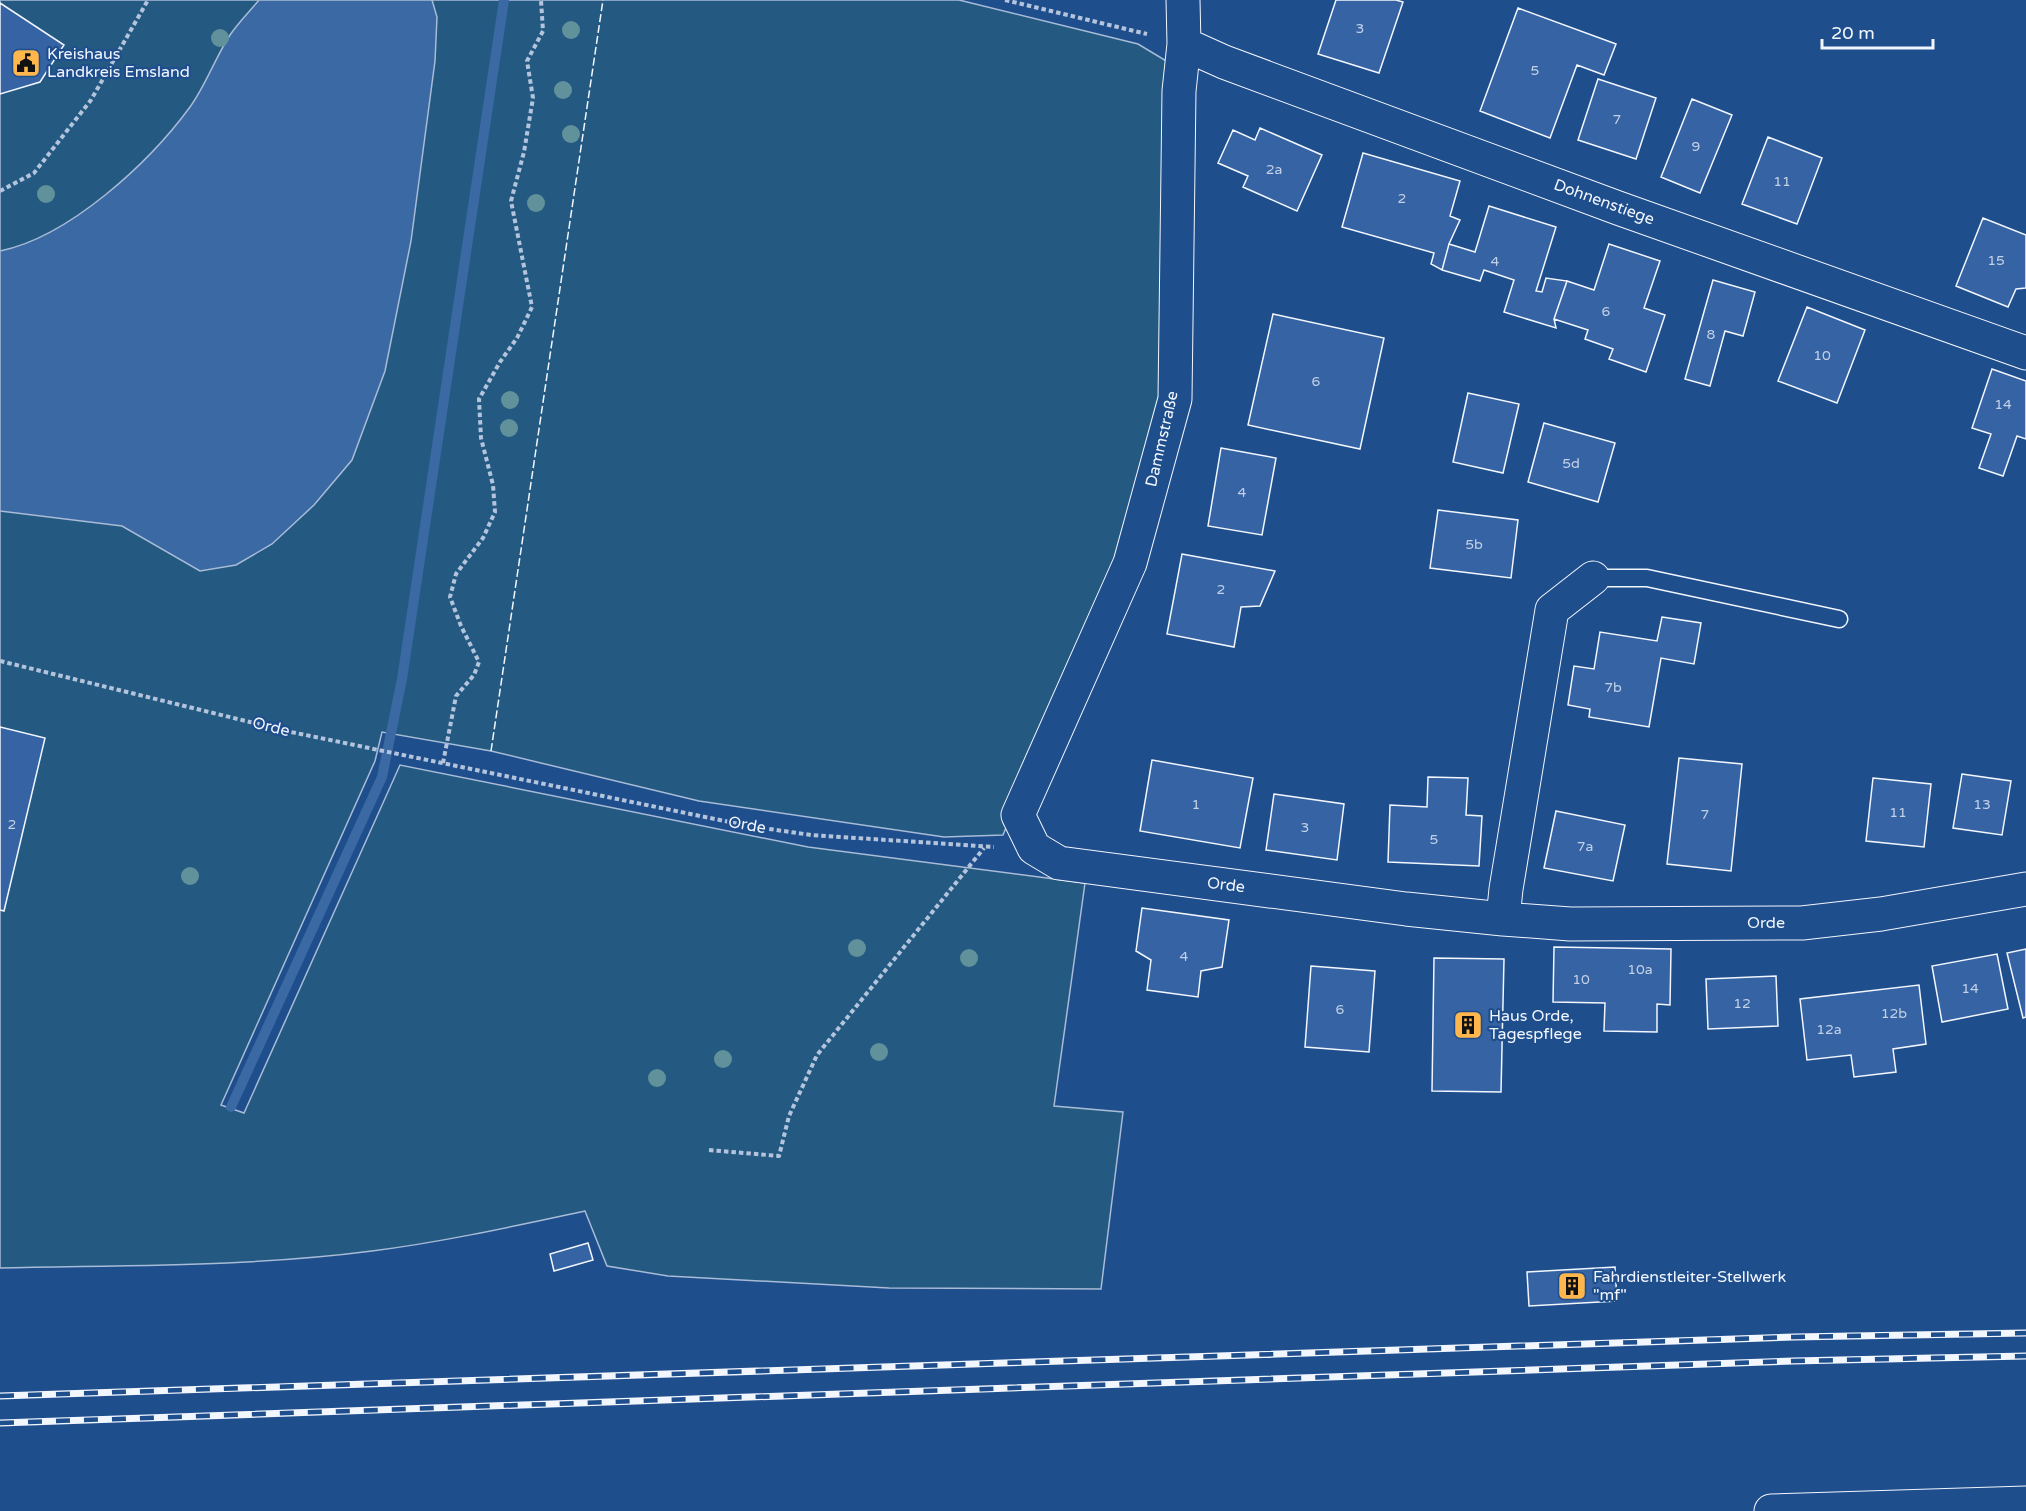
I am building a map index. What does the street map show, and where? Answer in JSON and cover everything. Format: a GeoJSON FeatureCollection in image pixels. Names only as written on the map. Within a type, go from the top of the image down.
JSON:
{"type":"FeatureCollection","features":[{"type":"Feature","properties":{"kind":"street","name":"Dammstraße"},"geometry":{"type":"LineString","coordinates":[[1034,848],[1018,815],[1130,563],[1175,399],[1179,91],[1184,44],[1183,0]]}},
{"type":"Feature","properties":{"kind":"street","name":"Dohnenstiege"},"geometry":{"type":"LineString","coordinates":[[1184,44],[1224,62],[1618,208],[2026,353]]}},
{"type":"Feature","properties":{"kind":"street"},"geometry":{"type":"LineString","coordinates":[[1503,920],[1506,889],[1552,610],[1593,578]]}},
{"type":"Feature","properties":{"kind":"street","name":"Orde"},"geometry":{"type":"LineString","coordinates":[[1034,848],[1059,863],[1406,909],[1503,920],[1570,924],[1802,923],[1881,914],[2026,889]]}},
{"type":"Feature","properties":{"kind":"street"},"geometry":{"type":"LineString","coordinates":[[1771,1511],[2026,1503]]}},
{"type":"Feature","properties":{"kind":"lane"},"geometry":{"type":"LineString","coordinates":[[1593,578],[1647,578],[1839,619]]}},
{"type":"Feature","properties":{"kind":"path"},"geometry":{"type":"LineString","coordinates":[[0,191],[34,172],[91,100],[148,0]]}},
{"type":"Feature","properties":{"kind":"path"},"geometry":{"type":"LineString","coordinates":[[442,763],[456,696],[474,675],[479,662],[450,597],[456,574],[483,538],[495,512],[493,485],[481,438],[479,399],[517,338],[532,307],[511,201],[524,152],[533,98],[527,61],[543,31],[541,0]]}},
{"type":"Feature","properties":{"kind":"path"},"geometry":{"type":"LineString","coordinates":[[1005,0],[1127,28],[1184,44]]}},
{"type":"Feature","properties":{"kind":"path","name":"Orde"},"geometry":{"type":"LineString","coordinates":[[0,661],[291,732],[749,826],[811,835],[985,847],[1034,848]]}},
{"type":"Feature","properties":{"kind":"path"},"geometry":{"type":"LineString","coordinates":[[709,1150],[779,1156],[789,1116],[817,1055],[985,847]]}},
{"type":"Feature","properties":{"kind":"shaded area"},"geometry":{"type":"Polygon","coordinates":[[[0,0],[959,0],[1138,44],[1168,62],[1159,396],[1115,560],[1003,835],[944,837],[699,801],[491,751],[382,732],[375,761],[221,1105],[244,1113],[400,765],[808,847],[1085,883],[1054,1106],[1123,1112],[1101,1289],[889,1288],[668,1276],[607,1266],[585,1211],[425,1243],[326,1256],[186,1264],[0,1268],[0,0]]]}},
{"type":"Feature","properties":{"kind":"shaded area"},"geometry":{"type":"Polygon","coordinates":[[[259,0],[432,0],[437,17],[435,61],[411,241],[385,371],[352,460],[314,505],[272,544],[236,565],[200,571],[122,526],[0,511],[0,251],[26,243],[80,214],[106,195],[153,151],[190,107],[230,35],[259,0]]]}},
{"type":"Feature","properties":{"kind":"building"},"geometry":{"type":"Polygon","coordinates":[[[1336,0],[1403,2],[1379,73],[1318,54],[1336,0]]]}},
{"type":"Feature","properties":{"kind":"building","name":"Kreishaus Landkreis Emsland"},"geometry":{"type":"Polygon","coordinates":[[[0,3],[64,45],[40,82],[0,94],[0,3]]]}},
{"type":"Feature","properties":{"kind":"building"},"geometry":{"type":"Polygon","coordinates":[[[1518,8],[1616,44],[1604,75],[1577,65],[1550,138],[1480,111],[1518,8]]]}},
{"type":"Feature","properties":{"kind":"building"},"geometry":{"type":"Polygon","coordinates":[[[1598,79],[1656,98],[1636,159],[1578,140],[1598,79]]]}},
{"type":"Feature","properties":{"kind":"building"},"geometry":{"type":"Polygon","coordinates":[[[1692,99],[1732,115],[1700,193],[1661,177],[1692,99]]]}},
{"type":"Feature","properties":{"kind":"building"},"geometry":{"type":"Polygon","coordinates":[[[1260,128],[1322,155],[1297,211],[1243,187],[1248,176],[1218,163],[1233,130],[1255,140],[1260,128]]]}},
{"type":"Feature","properties":{"kind":"building"},"geometry":{"type":"Polygon","coordinates":[[[1768,137],[1822,158],[1797,224],[1742,204],[1768,137]]]}},
{"type":"Feature","properties":{"kind":"building"},"geometry":{"type":"Polygon","coordinates":[[[1363,153],[1460,181],[1450,216],[1460,220],[1449,244],[1442,270],[1431,264],[1434,253],[1342,227],[1363,153]]]}},
{"type":"Feature","properties":{"kind":"building"},"geometry":{"type":"Polygon","coordinates":[[[1489,206],[1556,227],[1536,291],[1542,292],[1546,278],[1567,281],[1554,319],[1556,328],[1504,312],[1514,280],[1484,270],[1480,281],[1442,270],[1449,244],[1475,252],[1489,206]]]}},
{"type":"Feature","properties":{"kind":"building"},"geometry":{"type":"Polygon","coordinates":[[[1983,218],[2026,235],[2026,288],[2016,289],[2008,307],[1956,286],[1983,218]]]}},
{"type":"Feature","properties":{"kind":"building"},"geometry":{"type":"Polygon","coordinates":[[[1609,244],[1660,261],[1644,308],[1665,315],[1646,372],[1609,359],[1613,349],[1585,339],[1588,330],[1554,319],[1567,281],[1594,290],[1609,244]]]}},
{"type":"Feature","properties":{"kind":"building"},"geometry":{"type":"Polygon","coordinates":[[[1713,280],[1755,292],[1743,336],[1725,331],[1710,386],[1685,379],[1713,280]]]}},
{"type":"Feature","properties":{"kind":"building"},"geometry":{"type":"Polygon","coordinates":[[[1807,307],[1865,330],[1837,403],[1778,381],[1807,307]]]}},
{"type":"Feature","properties":{"kind":"building"},"geometry":{"type":"Polygon","coordinates":[[[1273,314],[1384,338],[1360,449],[1248,425],[1273,314]]]}},
{"type":"Feature","properties":{"kind":"building"},"geometry":{"type":"Polygon","coordinates":[[[1992,369],[2026,381],[2026,439],[2017,436],[2003,476],[1979,468],[1991,434],[1972,428],[1992,369]]]}},
{"type":"Feature","properties":{"kind":"building"},"geometry":{"type":"Polygon","coordinates":[[[1468,393],[1519,404],[1503,473],[1453,462],[1468,393]]]}},
{"type":"Feature","properties":{"kind":"building"},"geometry":{"type":"Polygon","coordinates":[[[1544,423],[1615,443],[1598,502],[1528,482],[1544,423]]]}},
{"type":"Feature","properties":{"kind":"building"},"geometry":{"type":"Polygon","coordinates":[[[1221,448],[1276,458],[1262,535],[1208,526],[1221,448]]]}},
{"type":"Feature","properties":{"kind":"building"},"geometry":{"type":"Polygon","coordinates":[[[1438,510],[1518,520],[1511,578],[1430,568],[1438,510]]]}},
{"type":"Feature","properties":{"kind":"building"},"geometry":{"type":"Polygon","coordinates":[[[1182,554],[1275,571],[1260,606],[1241,607],[1234,647],[1167,634],[1182,554]]]}},
{"type":"Feature","properties":{"kind":"building"},"geometry":{"type":"Polygon","coordinates":[[[1662,617],[1701,623],[1694,664],[1661,658],[1649,727],[1589,717],[1590,709],[1568,705],[1574,666],[1594,669],[1600,632],[1657,641],[1662,617]]]}},
{"type":"Feature","properties":{"kind":"building"},"geometry":{"type":"Polygon","coordinates":[[[0,727],[45,738],[4,911],[0,910],[0,727]]]}},
{"type":"Feature","properties":{"kind":"building"},"geometry":{"type":"Polygon","coordinates":[[[1679,758],[1742,764],[1731,871],[1667,864],[1679,758]]]}},
{"type":"Feature","properties":{"kind":"building"},"geometry":{"type":"Polygon","coordinates":[[[1152,760],[1253,778],[1240,848],[1140,831],[1152,760]]]}},
{"type":"Feature","properties":{"kind":"building"},"geometry":{"type":"Polygon","coordinates":[[[1962,774],[2011,781],[2002,835],[1953,828],[1962,774]]]}},
{"type":"Feature","properties":{"kind":"building"},"geometry":{"type":"Polygon","coordinates":[[[1428,777],[1468,778],[1466,815],[1482,816],[1479,866],[1388,862],[1390,805],[1427,807],[1428,777]]]}},
{"type":"Feature","properties":{"kind":"building"},"geometry":{"type":"Polygon","coordinates":[[[1873,778],[1931,784],[1924,847],[1866,841],[1873,778]]]}},
{"type":"Feature","properties":{"kind":"building"},"geometry":{"type":"Polygon","coordinates":[[[1274,794],[1344,804],[1337,860],[1266,850],[1274,794]]]}},
{"type":"Feature","properties":{"kind":"building"},"geometry":{"type":"Polygon","coordinates":[[[1556,811],[1625,825],[1613,881],[1544,868],[1556,811]]]}},
{"type":"Feature","properties":{"kind":"building"},"geometry":{"type":"Polygon","coordinates":[[[1142,908],[1229,920],[1222,967],[1201,971],[1198,997],[1147,990],[1151,960],[1136,951],[1142,908]]]}},
{"type":"Feature","properties":{"kind":"building"},"geometry":{"type":"Polygon","coordinates":[[[1554,947],[1671,949],[1670,1005],[1657,1004],[1657,1032],[1604,1031],[1605,1003],[1553,1002],[1554,947]]]}},
{"type":"Feature","properties":{"kind":"building"},"geometry":{"type":"Polygon","coordinates":[[[2026,949],[2026,1017],[2023,1018],[2007,953],[2026,949]]]}},
{"type":"Feature","properties":{"kind":"building"},"geometry":{"type":"Polygon","coordinates":[[[1997,954],[2008,1009],[1942,1022],[1932,966],[1997,954]]]}},
{"type":"Feature","properties":{"kind":"building","name":"Haus Orde, Tagespflege"},"geometry":{"type":"Polygon","coordinates":[[[1434,958],[1504,959],[1501,1092],[1432,1091],[1434,958]]]}},
{"type":"Feature","properties":{"kind":"building"},"geometry":{"type":"Polygon","coordinates":[[[1311,966],[1375,971],[1369,1052],[1305,1047],[1311,966]]]}},
{"type":"Feature","properties":{"kind":"building"},"geometry":{"type":"Polygon","coordinates":[[[1776,976],[1778,1026],[1708,1029],[1706,979],[1776,976]]]}},
{"type":"Feature","properties":{"kind":"building"},"geometry":{"type":"Polygon","coordinates":[[[1919,985],[1926,1044],[1893,1049],[1896,1072],[1854,1077],[1851,1055],[1807,1060],[1800,999],[1919,985]]]}},
{"type":"Feature","properties":{"kind":"building"},"geometry":{"type":"Polygon","coordinates":[[[588,1243],[593,1260],[554,1271],[550,1254],[588,1243]]]}},
{"type":"Feature","properties":{"kind":"building","name":"Fahrdienstleiter-Stellwerk \"mf\""},"geometry":{"type":"Polygon","coordinates":[[[1615,1267],[1617,1301],[1529,1306],[1527,1272],[1615,1267]]]}},
{"type":"Feature","properties":{"kind":"waterway"},"geometry":{"type":"LineString","coordinates":[[231,1107],[382,777],[402,679],[504,0]]}},
{"type":"Feature","properties":{"kind":"railway"},"geometry":{"type":"LineString","coordinates":[[0,1396],[1794,1337],[2026,1333]]}},
{"type":"Feature","properties":{"kind":"railway"},"geometry":{"type":"LineString","coordinates":[[0,1423],[1793,1361],[2026,1356]]}},
{"type":"Feature","properties":{"kind":"fence"},"geometry":{"type":"LineString","coordinates":[[491,751],[603,0]]}},
{"type":"Feature","properties":{"kind":"place","name":"Kreishaus Landkreis Emsland"},"geometry":{"type":"Point","coordinates":[26,63]}},
{"type":"Feature","properties":{"kind":"place","name":"Haus Orde, Tagespflege"},"geometry":{"type":"Point","coordinates":[1468,1025]}},
{"type":"Feature","properties":{"kind":"place","name":"Fahrdienstleiter-Stellwerk \"mf\""},"geometry":{"type":"Point","coordinates":[1572,1286]}}]}
